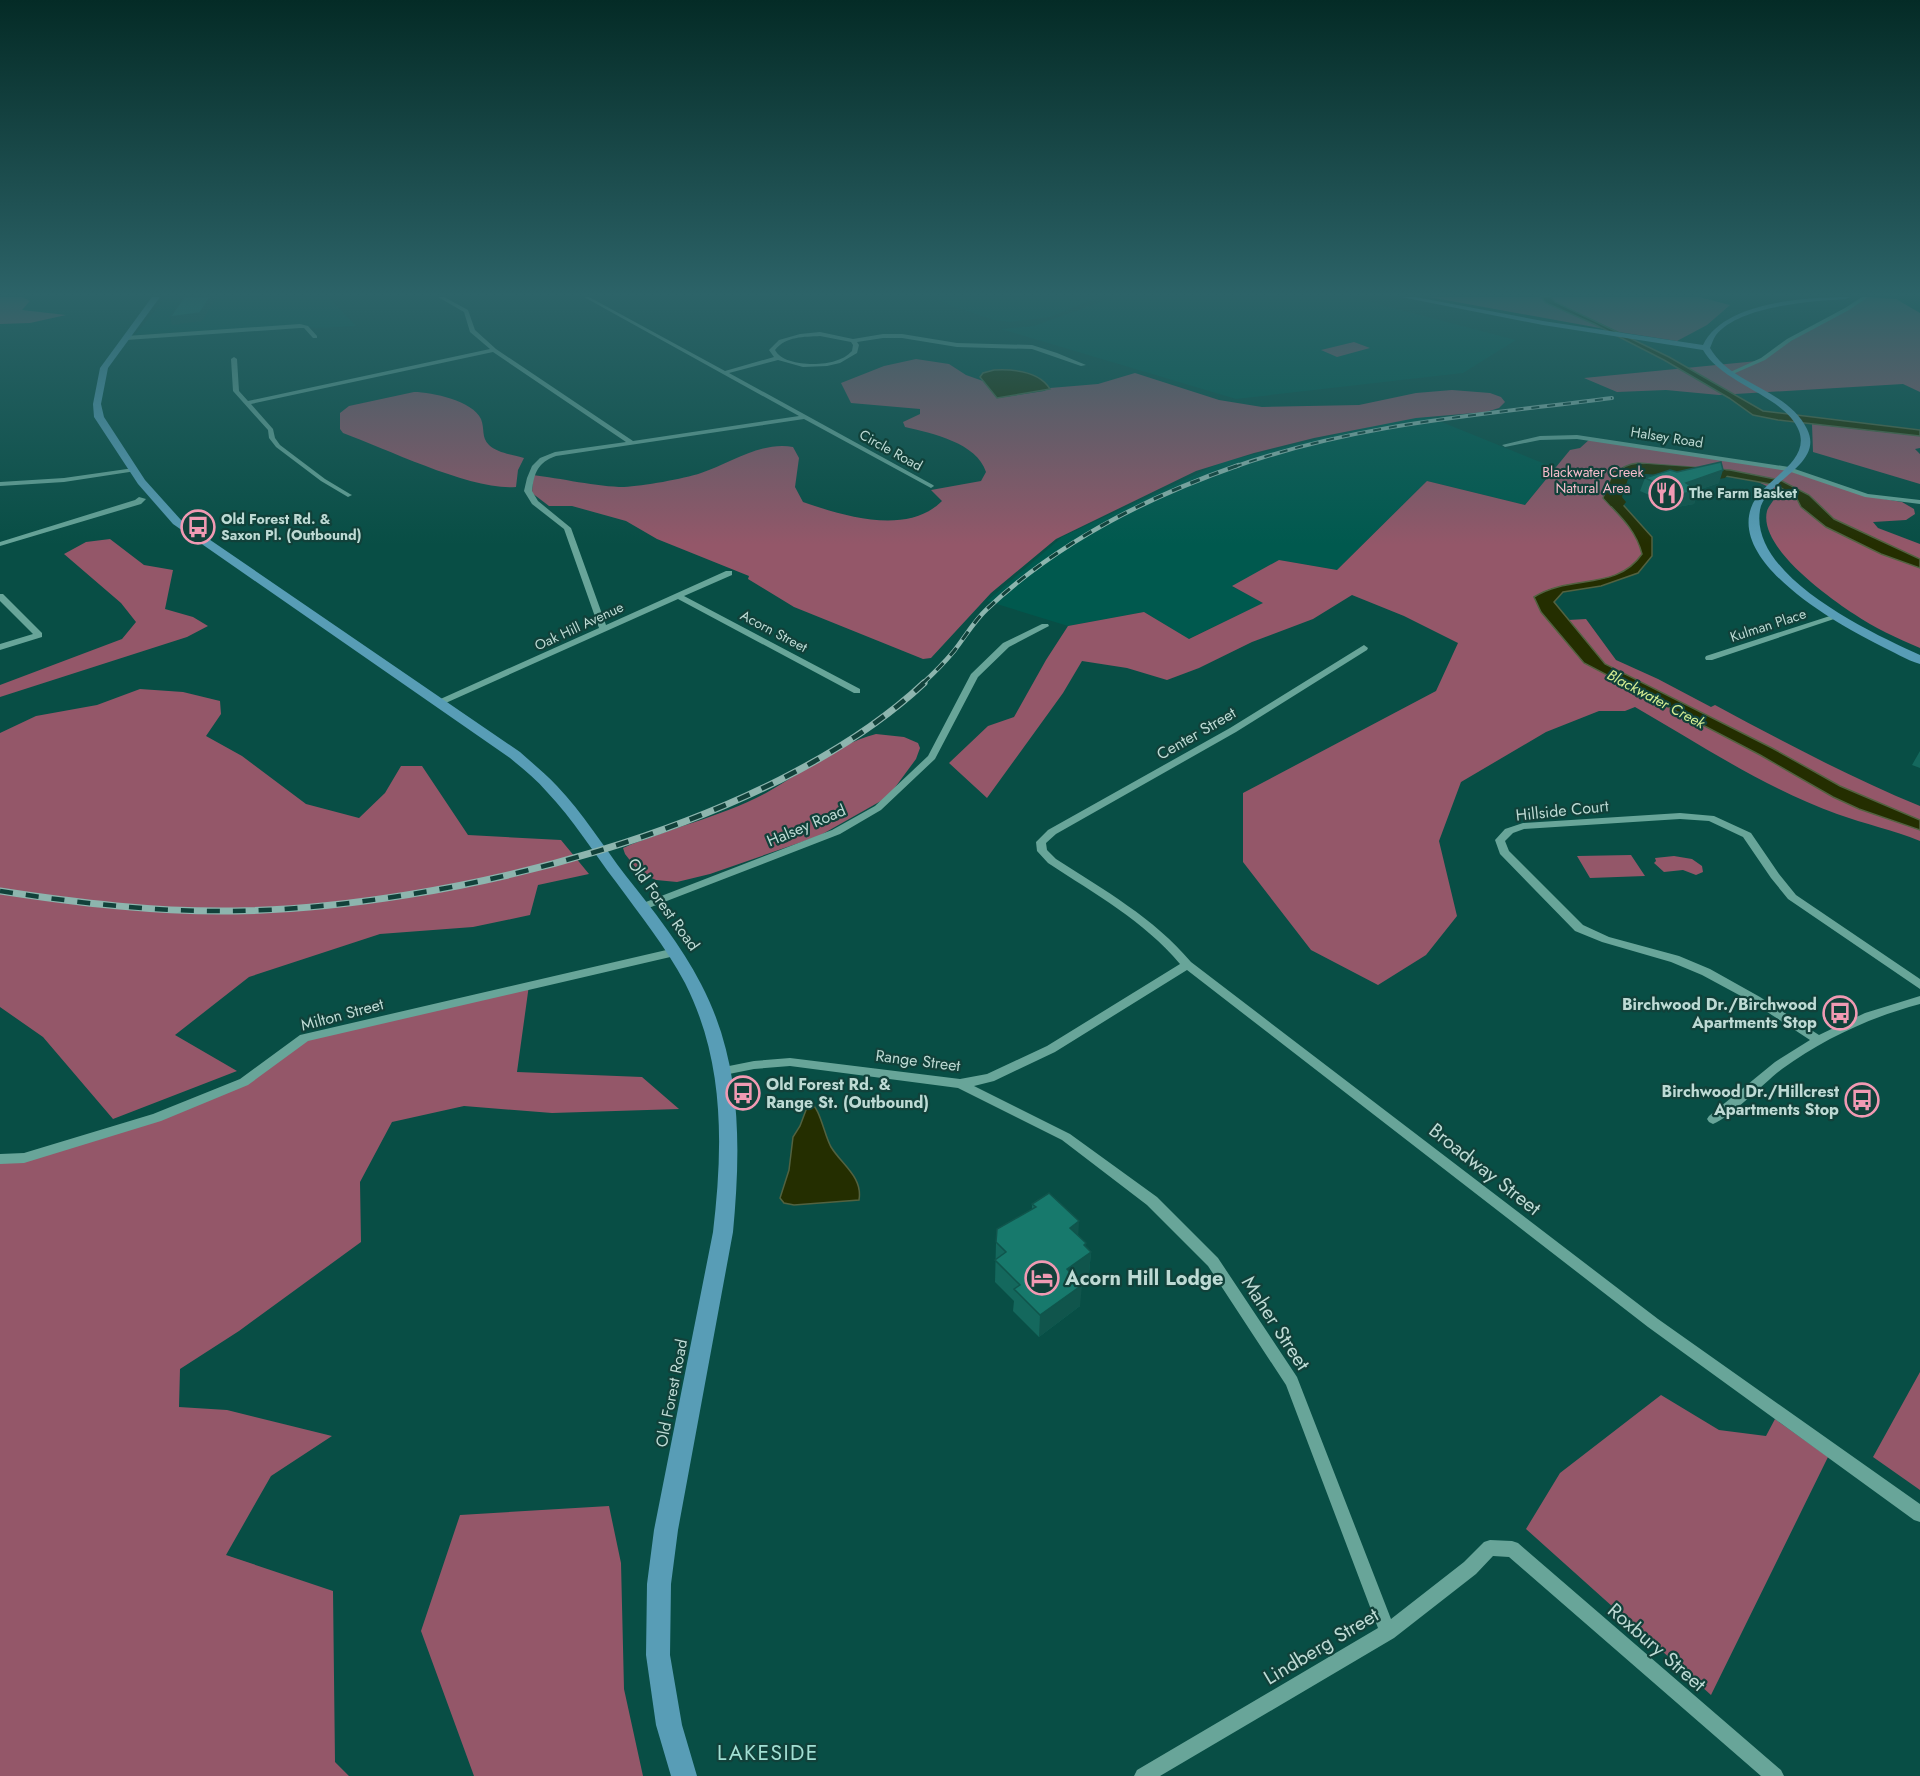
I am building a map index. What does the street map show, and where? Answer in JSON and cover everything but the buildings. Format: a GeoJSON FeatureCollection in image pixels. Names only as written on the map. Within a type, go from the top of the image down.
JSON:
{"type":"FeatureCollection","features":[{"type":"Feature","properties":{"kind":"main road","name":"Old Forest Road"},"geometry":{"type":"LineString","coordinates":[[102,380],[97,404],[103,423],[134,470],[146,497],[177,522],[515,755],[536,773],[555,792],[582,826],[675,952],[706,1011],[717,1041],[724,1071],[730,1145],[723,1232],[666,1530],[659,1584],[658,1655],[669,1725],[684,1776]]}},
{"type":"Feature","properties":{"kind":"main road"},"geometry":{"type":"LineString","coordinates":[[1743,380],[1768,395],[1792,414],[1803,428],[1807,444],[1802,456],[1767,491],[1755,507],[1754,532],[1766,557],[1784,577],[1836,617],[1875,639],[1920,660]]}},
{"type":"Feature","properties":{"kind":"street"},"geometry":{"type":"LineString","coordinates":[[235,380],[236,391],[271,430],[272,438],[278,446],[322,480],[348,495]]}},
{"type":"Feature","properties":{"kind":"street"},"geometry":{"type":"LineString","coordinates":[[247,403],[355,380]]}},
{"type":"Feature","properties":{"kind":"street"},"geometry":{"type":"LineString","coordinates":[[538,380],[632,443]]}},
{"type":"Feature","properties":{"kind":"street","name":"Circle Road"},"geometry":{"type":"LineString","coordinates":[[740,380],[931,486]]}},
{"type":"Feature","properties":{"kind":"street"},"geometry":{"type":"LineString","coordinates":[[603,629],[567,528],[531,497],[528,491],[534,464],[545,457],[806,417]]}},
{"type":"Feature","properties":{"kind":"street","name":"Halsey Road"},"geometry":{"type":"LineString","coordinates":[[1505,445],[1540,438],[1577,437],[1788,470],[1867,496],[1920,501]]}},
{"type":"Feature","properties":{"kind":"street"},"geometry":{"type":"LineString","coordinates":[[0,484],[64,480],[134,470]]}},
{"type":"Feature","properties":{"kind":"street"},"geometry":{"type":"LineString","coordinates":[[0,544],[138,502],[146,497]]}},
{"type":"Feature","properties":{"kind":"street","name":"Oak Hill Avenue"},"geometry":{"type":"LineString","coordinates":[[439,703],[729,573]]}},
{"type":"Feature","properties":{"kind":"street"},"geometry":{"type":"LineString","coordinates":[[0,596],[39,635],[0,647]]}},
{"type":"Feature","properties":{"kind":"street","name":"Acorn Street"},"geometry":{"type":"LineString","coordinates":[[678,596],[857,691]]}},
{"type":"Feature","properties":{"kind":"street","name":"Kulman Place"},"geometry":{"type":"LineString","coordinates":[[1709,658],[1836,617]]}},
{"type":"Feature","properties":{"kind":"street","name":"Halsey Road"},"geometry":{"type":"LineString","coordinates":[[642,906],[836,832],[878,808],[932,757],[974,676],[1006,645],[1046,626]]}},
{"type":"Feature","properties":{"kind":"street","name":"Center Street"},"geometry":{"type":"LineString","coordinates":[[1041,842],[1052,832],[1233,730],[1364,648]]}},
{"type":"Feature","properties":{"kind":"street","name":"Hillside Court"},"geometry":{"type":"LineString","coordinates":[[1820,1041],[1733,985],[1688,964],[1594,936],[1579,928],[1504,852],[1500,840],[1509,831],[1523,826],[1680,816],[1711,818],[1747,835],[1774,876],[1792,897],[1920,985]]}},
{"type":"Feature","properties":{"kind":"street","name":"Broadway Street"},"geometry":{"type":"LineString","coordinates":[[1041,842],[1042,851],[1052,861],[1131,913],[1175,949],[1187,965],[1653,1323],[1920,1514]]}},
{"type":"Feature","properties":{"kind":"street","name":"Milton Street"},"geometry":{"type":"LineString","coordinates":[[0,1159],[24,1158],[157,1118],[244,1082],[304,1038],[675,952]]}},
{"type":"Feature","properties":{"kind":"street","name":"Range Street"},"geometry":{"type":"LineString","coordinates":[[724,1071],[754,1065],[790,1062],[960,1084],[990,1078],[1051,1048],[1187,965]]}},
{"type":"Feature","properties":{"kind":"street"},"geometry":{"type":"LineString","coordinates":[[1713,1119],[1788,1058],[1858,1021],[1892,1007],[1920,1000]]}},
{"type":"Feature","properties":{"kind":"street","name":"Maher Street"},"geometry":{"type":"LineString","coordinates":[[960,1084],[1066,1137],[1152,1201],[1213,1262],[1292,1382],[1388,1632]]}},
{"type":"Feature","properties":{"kind":"street","name":"Lindberg Street"},"geometry":{"type":"LineString","coordinates":[[1143,1776],[1388,1632],[1470,1568],[1490,1548],[1512,1549]]}},
{"type":"Feature","properties":{"kind":"street","name":"Roxbury Street"},"geometry":{"type":"LineString","coordinates":[[1512,1549],[1775,1776]]}},
{"type":"Feature","properties":{"kind":"shaded area"},"geometry":{"type":"Polygon","coordinates":[[[1172,380],[1403,380],[1236,399],[1172,380]]]}},
{"type":"Feature","properties":{"kind":"shaded area"},"geometry":{"type":"Polygon","coordinates":[[[1422,414],[1555,468],[1525,505],[1427,481],[1337,570],[1279,560],[1233,587],[1264,603],[1188,639],[1144,612],[1068,626],[987,601],[1062,537],[1222,462],[1422,414]]]}},
{"type":"Feature","properties":{"kind":"green space"},"geometry":{"type":"Polygon","coordinates":[[[849,380],[980,380],[998,398],[1044,391],[1050,388],[1098,384],[1112,380],[1156,380],[1219,400],[1262,407],[1359,405],[1416,393],[1452,390],[1490,393],[1501,397],[1505,402],[1499,408],[1486,412],[1416,418],[1314,438],[1196,471],[1056,539],[991,593],[931,658],[923,659],[794,607],[748,579],[749,576],[657,539],[626,521],[572,506],[549,506],[532,493],[533,475],[602,486],[624,487],[693,475],[757,450],[781,446],[793,447],[799,458],[795,487],[803,502],[856,517],[875,520],[911,518],[928,512],[942,501],[931,490],[981,481],[986,472],[981,462],[964,447],[940,436],[905,427],[903,422],[920,414],[920,409],[851,403],[841,383],[849,380]]]}},
{"type":"Feature","properties":{"kind":"green space"},"geometry":{"type":"Polygon","coordinates":[[[1588,380],[1920,380],[1920,392],[1903,384],[1719,395],[1666,390],[1617,392],[1588,380]]]}},
{"type":"Feature","properties":{"kind":"green space"},"geometry":{"type":"Polygon","coordinates":[[[414,392],[451,399],[470,407],[477,413],[481,419],[485,439],[492,448],[524,458],[518,470],[516,487],[498,486],[454,476],[343,433],[340,429],[340,413],[349,406],[414,392]]]}},
{"type":"Feature","properties":{"kind":"green space"},"geometry":{"type":"Polygon","coordinates":[[[1812,424],[1920,436],[1920,448],[1915,449],[1920,454],[1920,484],[1813,452],[1812,424]]]}},
{"type":"Feature","properties":{"kind":"green space","name":"Blackwater Creek Natural Area"},"geometry":{"type":"Polygon","coordinates":[[[1590,439],[1789,469],[1867,496],[1902,502],[1914,509],[1915,514],[1906,520],[1873,522],[1878,528],[1920,544],[1920,648],[1862,619],[1797,570],[1773,540],[1767,525],[1767,511],[1774,499],[1778,498],[1777,491],[1756,481],[1724,475],[1646,469],[1628,474],[1617,498],[1652,537],[1652,556],[1638,573],[1601,586],[1563,592],[1554,602],[1568,620],[1586,619],[1616,660],[1711,707],[1715,705],[1842,771],[1920,806],[1920,841],[1837,814],[1784,792],[1635,707],[1625,711],[1599,711],[1546,732],[1461,782],[1439,841],[1457,916],[1426,955],[1378,985],[1311,950],[1243,862],[1243,793],[1436,691],[1458,643],[1404,616],[1352,595],[1313,619],[1252,642],[1199,668],[1167,680],[1127,668],[1082,661],[1063,693],[987,798],[949,763],[988,726],[1014,717],[1068,626],[1144,612],[1189,639],[1263,603],[1232,586],[1279,560],[1337,570],[1427,481],[1525,505],[1570,450],[1580,448],[1590,439]]]}},
{"type":"Feature","properties":{"kind":"green space"},"geometry":{"type":"Polygon","coordinates":[[[110,539],[144,565],[173,570],[165,609],[193,617],[208,626],[187,637],[0,697],[0,685],[122,639],[136,622],[121,603],[64,554],[86,542],[110,539]]]}},
{"type":"Feature","properties":{"kind":"green space"},"geometry":{"type":"Polygon","coordinates":[[[140,689],[183,692],[220,701],[221,714],[206,736],[242,756],[306,804],[359,818],[385,793],[401,766],[422,766],[468,835],[561,840],[589,874],[538,885],[530,915],[473,927],[380,934],[249,977],[175,1035],[237,1071],[113,1119],[43,1037],[0,1007],[0,733],[36,716],[97,705],[140,689]]]}},
{"type":"Feature","properties":{"kind":"green space"},"geometry":{"type":"Polygon","coordinates":[[[876,734],[904,737],[918,743],[920,748],[916,759],[888,797],[819,836],[710,874],[677,882],[656,880],[640,873],[625,854],[623,848],[749,801],[833,752],[876,734]]]}},
{"type":"Feature","properties":{"kind":"green space"},"geometry":{"type":"Polygon","coordinates":[[[1631,855],[1645,876],[1590,878],[1577,856],[1631,855]]]}},
{"type":"Feature","properties":{"kind":"green space"},"geometry":{"type":"Polygon","coordinates":[[[1674,856],[1692,859],[1702,866],[1703,872],[1696,875],[1683,870],[1664,872],[1654,863],[1655,858],[1674,856]]]}},
{"type":"Feature","properties":{"kind":"green space"},"geometry":{"type":"Polygon","coordinates":[[[529,985],[517,1072],[642,1077],[679,1109],[552,1113],[464,1106],[392,1122],[360,1182],[361,1242],[239,1331],[180,1369],[179,1407],[227,1410],[332,1436],[271,1476],[226,1555],[333,1591],[335,1762],[349,1776],[0,1776],[0,1159],[24,1158],[157,1118],[244,1082],[304,1038],[529,985]]]}},
{"type":"Feature","properties":{"kind":"green space"},"geometry":{"type":"Polygon","coordinates":[[[1920,1372],[1920,1490],[1873,1457],[1920,1372]]]}},
{"type":"Feature","properties":{"kind":"green space"},"geometry":{"type":"Polygon","coordinates":[[[1661,1395],[1719,1430],[1766,1436],[1775,1419],[1828,1457],[1711,1695],[1526,1529],[1560,1473],[1661,1395]]]}},
{"type":"Feature","properties":{"kind":"green space"},"geometry":{"type":"Polygon","coordinates":[[[609,1506],[621,1563],[624,1689],[643,1776],[474,1776],[421,1631],[460,1515],[609,1506]]]}},
{"type":"Feature","properties":{"kind":"water"},"geometry":{"type":"Polygon","coordinates":[[[982,380],[1041,380],[1050,389],[997,398],[982,380]]]}},
{"type":"Feature","properties":{"kind":"water"},"geometry":{"type":"Polygon","coordinates":[[[1698,380],[1709,380],[1763,411],[1920,430],[1920,436],[1778,420],[1753,415],[1698,380]]]}},
{"type":"Feature","properties":{"kind":"water"},"geometry":{"type":"Polygon","coordinates":[[[1630,464],[1730,470],[1780,480],[1809,495],[1834,519],[1920,559],[1920,568],[1881,554],[1826,527],[1801,507],[1796,497],[1776,485],[1697,471],[1642,468],[1629,472],[1617,498],[1652,537],[1652,556],[1638,573],[1601,586],[1563,592],[1554,602],[1605,664],[1772,748],[1840,786],[1920,820],[1920,830],[1859,809],[1833,797],[1760,755],[1584,663],[1541,612],[1534,597],[1548,590],[1620,573],[1632,566],[1642,554],[1632,530],[1603,498],[1611,480],[1619,470],[1630,464]]]}},
{"type":"Feature","properties":{"kind":"water"},"geometry":{"type":"Polygon","coordinates":[[[809,1102],[819,1115],[831,1147],[855,1178],[859,1200],[794,1205],[784,1203],[780,1198],[789,1170],[793,1137],[809,1102]]]}},
{"type":"Feature","properties":{"kind":"waterway","name":"Blackwater Creek"},"geometry":{"type":"LineString","coordinates":[[1617,502],[1613,498],[1620,476],[1646,469],[1719,474]]}},
{"type":"Feature","properties":{"kind":"railway"},"geometry":{"type":"LineString","coordinates":[[1234,467],[1281,452],[1374,430],[1612,398]]}},
{"type":"Feature","properties":{"kind":"railway"},"geometry":{"type":"LineString","coordinates":[[922,684],[950,655],[982,614],[1044,562],[1074,542],[1138,507],[1171,491],[1239,465]]}},
{"type":"Feature","properties":{"kind":"railway"},"geometry":{"type":"LineString","coordinates":[[0,891],[117,906],[234,911],[318,906],[408,895],[503,876],[599,851],[692,819],[780,780],[858,735],[924,683]]}},
{"type":"Feature","properties":{"kind":"place","name":"The Farm Basket"},"geometry":{"type":"Point","coordinates":[1666,493]}},
{"type":"Feature","properties":{"kind":"place","name":"Old Forest Rd. & Saxon Pl. (Outbound)"},"geometry":{"type":"Point","coordinates":[198,527]}},
{"type":"Feature","properties":{"kind":"place","name":"Birchwood Dr./Birchwood Apartments Stop"},"geometry":{"type":"Point","coordinates":[1840,1013]}},
{"type":"Feature","properties":{"kind":"place","name":"Old Forest Rd. & Range St. (Outbound)"},"geometry":{"type":"Point","coordinates":[743,1093]}},
{"type":"Feature","properties":{"kind":"place","name":"Birchwood Dr./Hillcrest Apartments Stop"},"geometry":{"type":"Point","coordinates":[1862,1100]}},
{"type":"Feature","properties":{"kind":"place","name":"Acorn Hill Lodge"},"geometry":{"type":"Point","coordinates":[1042,1278]}},
{"type":"Feature","properties":{"kind":"district","name":"LAKESIDE"},"geometry":{"type":"Point","coordinates":[768,1753]}}]}
